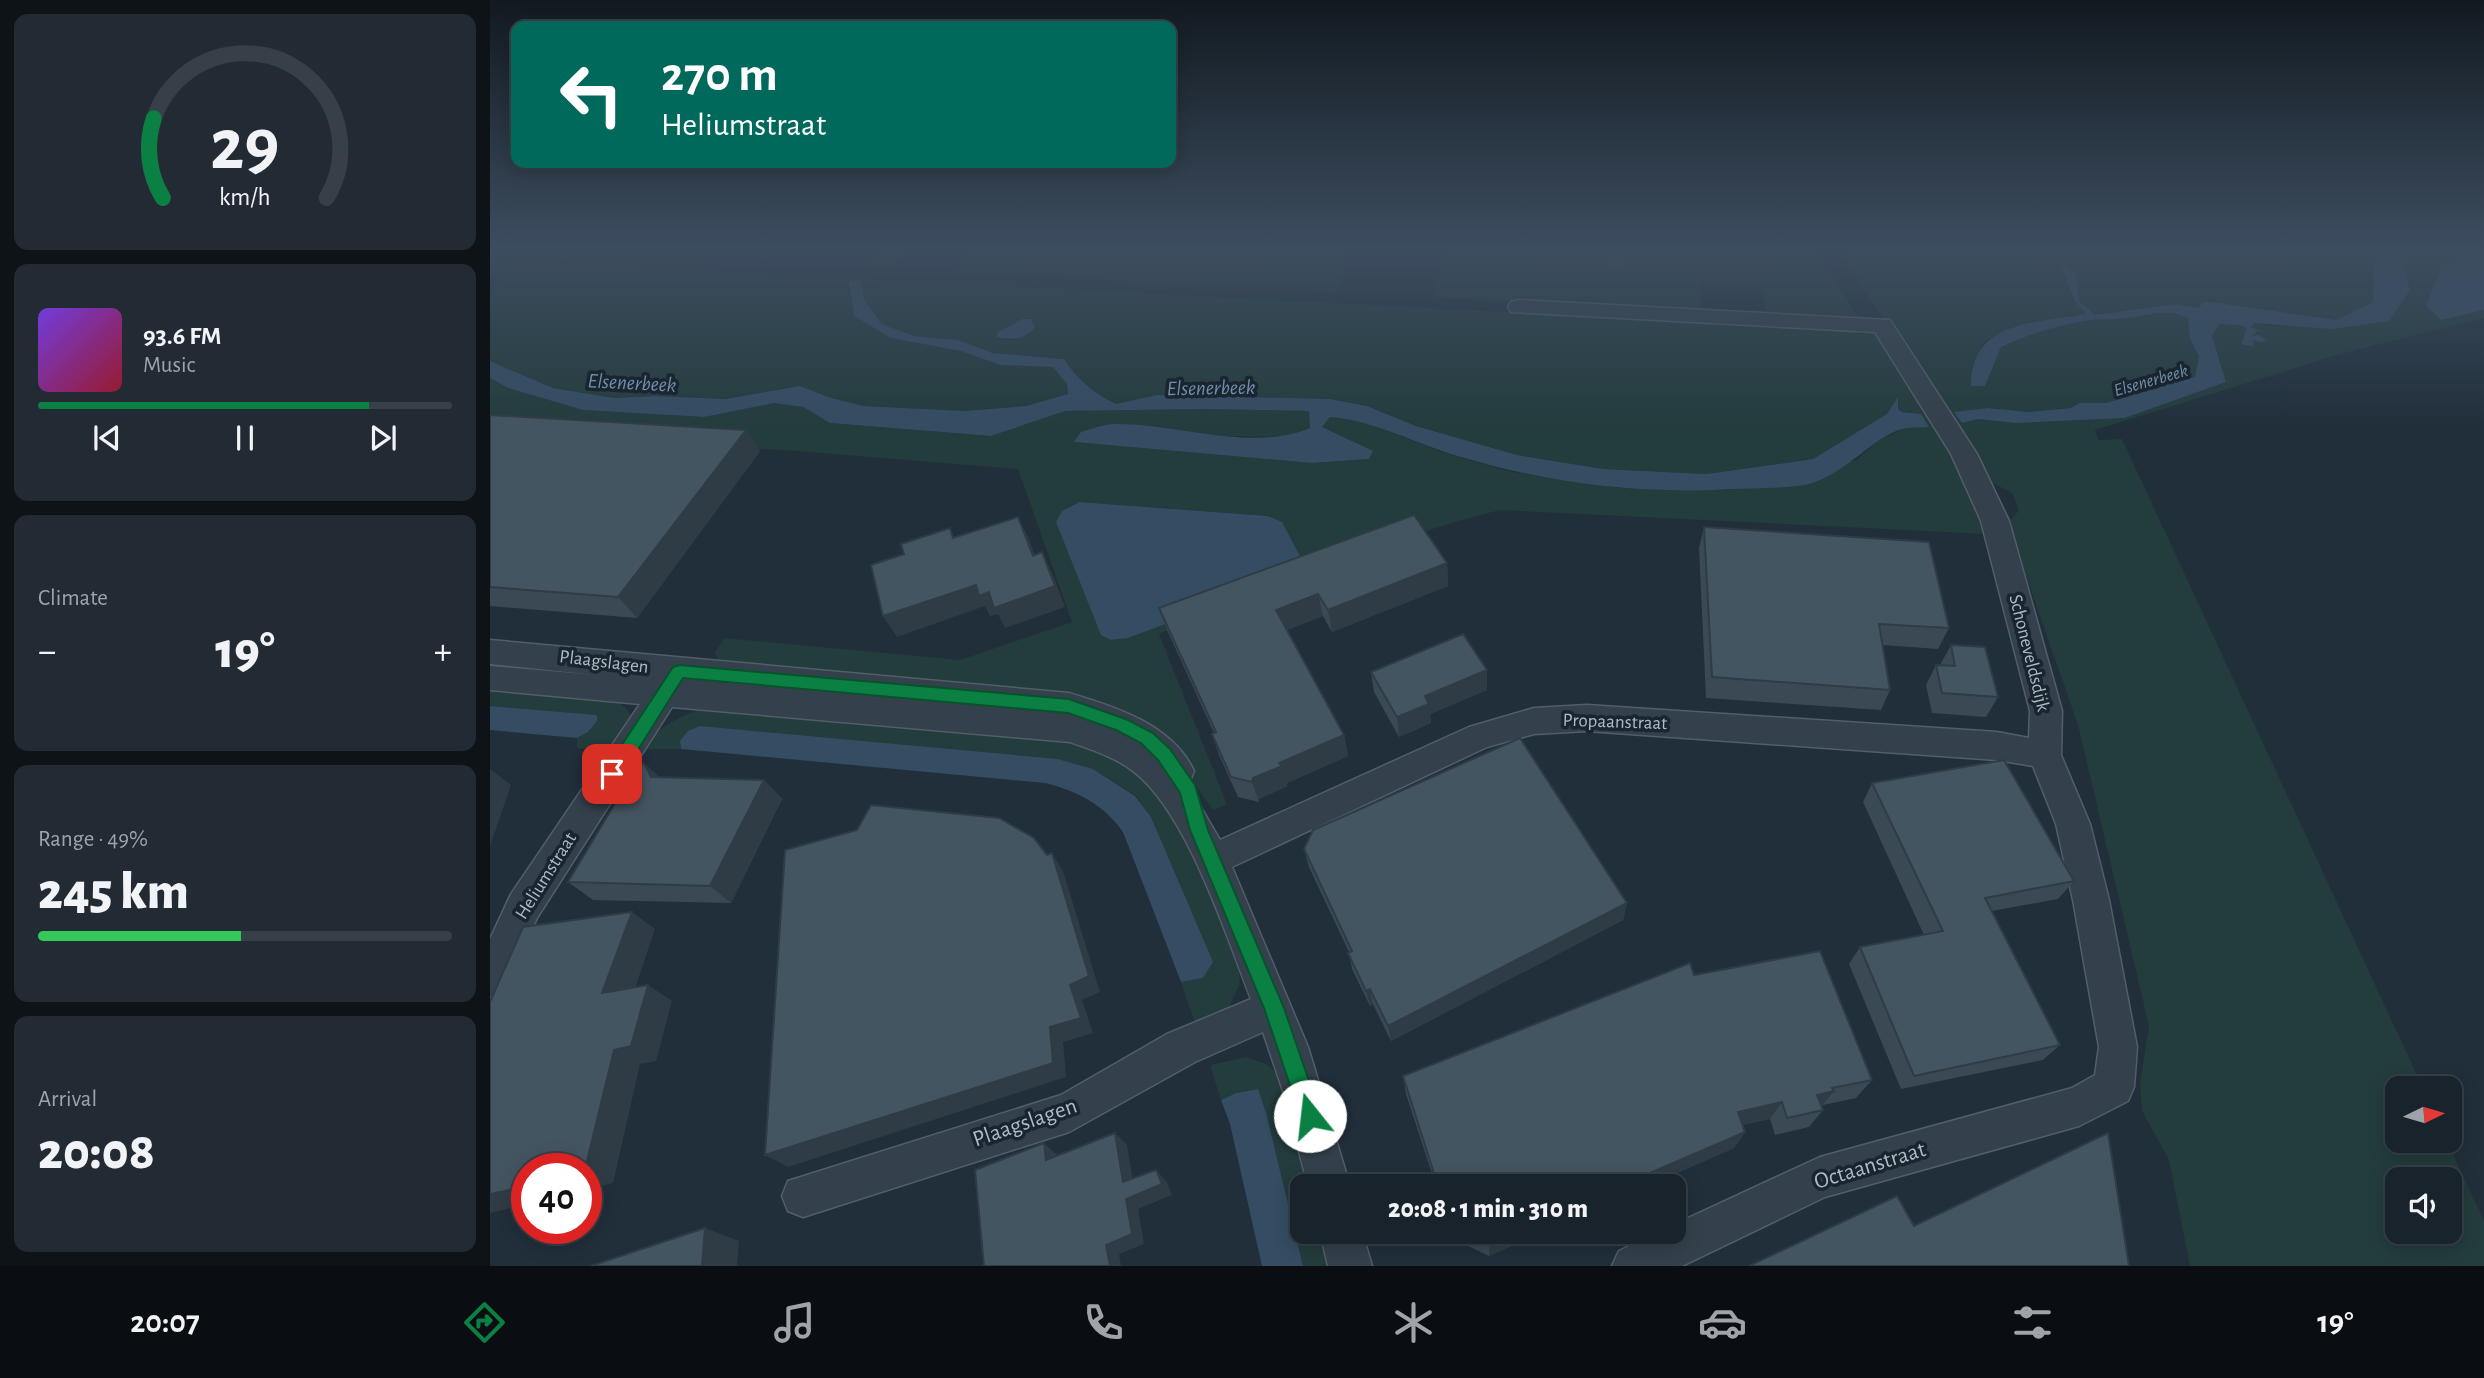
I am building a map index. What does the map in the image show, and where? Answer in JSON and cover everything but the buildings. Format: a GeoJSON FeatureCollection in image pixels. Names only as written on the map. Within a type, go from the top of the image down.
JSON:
{"type":"FeatureCollection","features":[{"type":"Feature","properties":{"kind":"street","name":"Schoneveldsdijk"},"geometry":{"type":"LineString","coordinates":[[1541,308],[1882,325],[1964,454],[1995,521],[2046,711],[2045,755],[2073,824],[2091,900],[2118,1047],[2114,1087]]}},
{"type":"Feature","properties":{"kind":"street","name":"Plaagslagen"},"geometry":{"type":"LineString","coordinates":[[490,652],[672,682],[1070,729],[1108,742],[1149,765],[1174,790],[1205,845],[1274,1008],[1304,1093],[1326,1174]]}},
{"type":"Feature","properties":{"kind":"street","name":"Plaagslagen"},"geometry":{"type":"LineString","coordinates":[[490,678],[672,682]]}},
{"type":"Feature","properties":{"kind":"street","name":"Heliumstraat"},"geometry":{"type":"LineString","coordinates":[[490,979],[524,906],[672,682]]}},
{"type":"Feature","properties":{"kind":"street","name":"Propaanstraat"},"geometry":{"type":"LineString","coordinates":[[1205,845],[1480,736],[1534,721],[1587,718],[1997,746],[2045,755]]}},
{"type":"Feature","properties":{"kind":"street","name":"Plaagslagen"},"geometry":{"type":"LineString","coordinates":[[803,1196],[1069,1112],[1181,1048],[1274,1008]]}},
{"type":"Feature","properties":{"kind":"street","name":"Octaanstraat"},"geometry":{"type":"LineString","coordinates":[[1634,1266],[1821,1178],[2079,1106],[2114,1087]]}},
{"type":"Feature","properties":{"kind":"street"},"geometry":{"type":"LineString","coordinates":[[1344,1244],[1350,1266]]}},
{"type":"Feature","properties":{"kind":"green space"},"geometry":{"type":"Polygon","coordinates":[[[490,308],[869,308],[891,338],[961,351],[1000,365],[1053,367],[1068,384],[1069,394],[1026,406],[964,411],[864,406],[831,398],[800,386],[725,399],[656,396],[614,398],[553,388],[490,361],[490,308]]]}},
{"type":"Feature","properties":{"kind":"green space"},"geometry":{"type":"Polygon","coordinates":[[[870,308],[1428,308],[1875,331],[1955,453],[1988,534],[1500,510],[1370,550],[1159,634],[1227,804],[1213,810],[1169,748],[719,664],[715,652],[724,638],[960,660],[1072,622],[1018,469],[796,451],[490,433],[490,378],[508,388],[583,410],[704,417],[774,403],[803,407],[830,423],[991,436],[1065,411],[1310,411],[1310,428],[1289,437],[1230,436],[1075,442],[1312,463],[1369,459],[1372,451],[1322,427],[1329,417],[1360,420],[1442,452],[1508,471],[1618,488],[1729,490],[1856,460],[1878,441],[1903,429],[1928,426],[1921,414],[1902,412],[1898,408],[1898,399],[1888,414],[1813,459],[1706,474],[1604,469],[1517,455],[1416,426],[1367,406],[1330,399],[1158,395],[1116,405],[1087,385],[1064,359],[993,353],[958,340],[914,336],[882,324],[870,308]],[[1022,319],[998,332],[996,338],[1011,340],[1031,334],[1031,319],[1022,319]],[[1079,502],[1069,506],[1111,640],[1128,638],[1287,579],[1268,516],[1079,502]]]}},
{"type":"Feature","properties":{"kind":"green space"},"geometry":{"type":"Polygon","coordinates":[[[1645,308],[1701,308],[1701,311],[1645,308]]]}},
{"type":"Feature","properties":{"kind":"green space"},"geometry":{"type":"Polygon","coordinates":[[[1765,308],[1852,308],[1857,316],[1766,313],[1765,308]]]}},
{"type":"Feature","properties":{"kind":"green space"},"geometry":{"type":"Polygon","coordinates":[[[1877,308],[2081,308],[2086,314],[2014,326],[1983,343],[1971,370],[1985,386],[2001,347],[2045,330],[2091,320],[2125,319],[2152,314],[2173,313],[2188,318],[2190,339],[2199,356],[2195,377],[2106,403],[2079,403],[2071,408],[2029,412],[1988,408],[1962,423],[1978,419],[2015,423],[2125,418],[2226,382],[2212,336],[2218,324],[2247,328],[2253,345],[2251,337],[2254,332],[2263,332],[2251,327],[2253,323],[2272,326],[2389,321],[2392,308],[2447,308],[2441,320],[2484,310],[2484,318],[2340,354],[2095,430],[2099,440],[2122,439],[2417,1076],[2385,1076],[2385,1153],[2453,1153],[2459,1167],[2385,1167],[2385,1244],[2462,1244],[2462,1173],[2484,1221],[2484,1266],[2190,1266],[2169,1160],[2142,1111],[2140,1084],[2149,1026],[2078,725],[2008,524],[2019,510],[2012,493],[1985,479],[1965,441],[1877,308]]]}},
{"type":"Feature","properties":{"kind":"green space"},"geometry":{"type":"Polygon","coordinates":[[[2087,308],[2145,308],[2095,315],[2087,308]]]}},
{"type":"Feature","properties":{"kind":"green space"},"geometry":{"type":"Polygon","coordinates":[[[2254,308],[2361,308],[2336,320],[2254,308]]]}},
{"type":"Feature","properties":{"kind":"green space"},"geometry":{"type":"Polygon","coordinates":[[[490,688],[609,700],[624,707],[633,721],[616,752],[577,748],[577,738],[588,732],[596,715],[490,706],[490,688]]]}},
{"type":"Feature","properties":{"kind":"green space"},"geometry":{"type":"Polygon","coordinates":[[[701,709],[1018,736],[1082,744],[1130,766],[1173,809],[1206,876],[1239,970],[1240,983],[1225,1016],[1197,1029],[1181,982],[1203,978],[1212,962],[1151,817],[1135,795],[1093,769],[1058,759],[680,741],[681,749],[643,749],[654,735],[668,724],[701,709]]]}},
{"type":"Feature","properties":{"kind":"green space"},"geometry":{"type":"Polygon","coordinates":[[[1246,1057],[1266,1064],[1285,1081],[1312,1174],[1290,1174],[1290,1215],[1258,1089],[1236,1093],[1221,1100],[1210,1065],[1246,1057]]]}},
{"type":"Feature","properties":{"kind":"green space"},"geometry":{"type":"Polygon","coordinates":[[[1297,1244],[1330,1244],[1336,1266],[1303,1266],[1297,1244]]]}},
{"type":"Feature","properties":{"kind":"water"},"geometry":{"type":"Polygon","coordinates":[[[853,308],[870,308],[882,324],[914,336],[958,340],[993,353],[1064,359],[1087,385],[1116,404],[1157,395],[1330,399],[1367,406],[1416,426],[1517,455],[1604,469],[1706,474],[1813,459],[1887,414],[1898,397],[1898,409],[1921,414],[1929,427],[1905,428],[1891,433],[1836,472],[1804,485],[1664,490],[1595,485],[1527,474],[1444,452],[1364,423],[1330,417],[1322,427],[1373,451],[1369,459],[1312,463],[1074,442],[1081,432],[1112,424],[1238,437],[1287,435],[1310,428],[1309,411],[1065,411],[991,436],[830,423],[803,407],[774,403],[704,417],[583,410],[508,388],[490,378],[490,361],[553,388],[614,398],[656,396],[725,399],[800,386],[831,398],[864,406],[964,411],[1026,406],[1068,394],[1067,384],[1053,367],[1000,365],[961,351],[891,338],[854,316],[853,308]]]}},
{"type":"Feature","properties":{"kind":"water"},"geometry":{"type":"Polygon","coordinates":[[[2081,308],[2087,308],[2095,315],[2145,308],[2254,308],[2336,320],[2361,308],[2398,308],[2389,321],[2332,329],[2254,323],[2251,327],[2264,332],[2257,331],[2252,336],[2259,335],[2266,340],[2253,340],[2253,346],[2241,344],[2247,328],[2219,324],[2212,336],[2226,382],[2125,418],[2015,423],[1978,419],[1962,423],[1954,412],[1988,408],[2029,412],[2071,408],[2079,403],[2106,403],[2195,377],[2199,356],[2190,339],[2188,318],[2166,313],[2125,319],[2091,320],[2023,338],[2001,347],[1985,386],[1971,386],[1974,364],[1982,348],[1994,337],[2028,323],[2086,314],[2081,308]]]}},
{"type":"Feature","properties":{"kind":"water"},"geometry":{"type":"Polygon","coordinates":[[[2428,308],[2484,308],[2484,310],[2441,320],[2428,308]]]}},
{"type":"Feature","properties":{"kind":"water"},"geometry":{"type":"Polygon","coordinates":[[[1022,319],[1031,319],[1035,327],[1032,331],[1023,337],[1012,339],[996,337],[998,332],[1022,319]]]}},
{"type":"Feature","properties":{"kind":"water"},"geometry":{"type":"Polygon","coordinates":[[[1079,502],[1268,516],[1282,522],[1302,560],[1287,579],[1128,638],[1111,640],[1101,635],[1056,522],[1062,511],[1079,502]]]}},
{"type":"Feature","properties":{"kind":"water"},"geometry":{"type":"Polygon","coordinates":[[[490,706],[597,715],[597,721],[588,732],[577,738],[490,730],[490,706]]]}},
{"type":"Feature","properties":{"kind":"water"},"geometry":{"type":"Polygon","coordinates":[[[700,726],[1058,759],[1093,769],[1135,796],[1151,817],[1213,962],[1203,978],[1181,982],[1123,832],[1099,807],[1079,795],[1045,783],[681,749],[680,741],[688,731],[700,726]]]}},
{"type":"Feature","properties":{"kind":"water"},"geometry":{"type":"Polygon","coordinates":[[[1258,1089],[1290,1212],[1290,1244],[1298,1244],[1303,1266],[1262,1266],[1230,1124],[1221,1100],[1236,1093],[1258,1089]]]}},
{"type":"Feature","properties":{"kind":"route"},"geometry":{"type":"LineString","coordinates":[[612,774],[679,671],[1069,706],[1122,725],[1147,738],[1164,754],[1180,774],[1188,790],[1199,830],[1274,1008],[1310,1116]]}},
{"type":"Feature","properties":{"kind":"water label","name":"Elsenerbeek"},"geometry":{"type":"Point","coordinates":[2151,381]}},
{"type":"Feature","properties":{"kind":"water label","name":"Elsenerbeek"},"geometry":{"type":"Point","coordinates":[632,383]}},
{"type":"Feature","properties":{"kind":"water label","name":"Elsenerbeek"},"geometry":{"type":"Point","coordinates":[1211,388]}}]}
